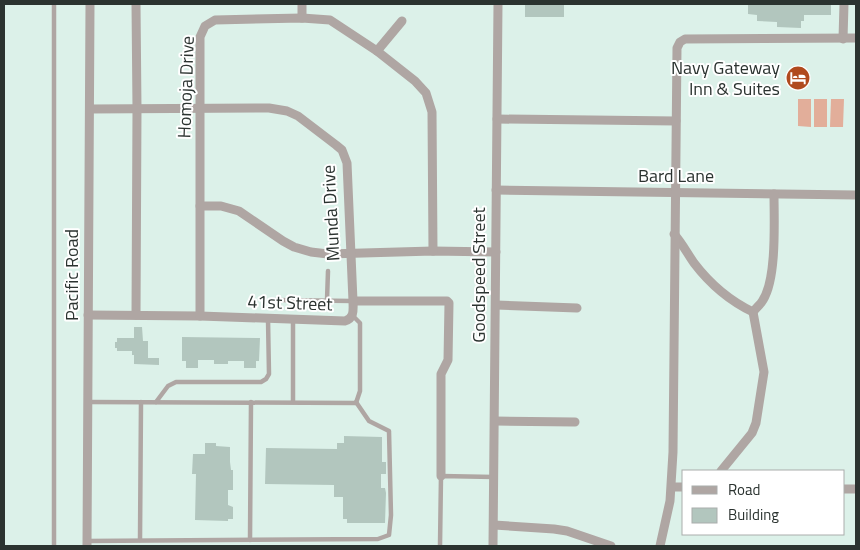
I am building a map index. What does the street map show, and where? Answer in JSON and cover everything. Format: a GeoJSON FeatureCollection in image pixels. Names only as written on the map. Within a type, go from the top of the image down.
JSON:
{"type":"FeatureCollection","features":[{"type":"Feature","properties":{"kind":"street","name":"Pacific Road"},"geometry":{"type":"LineString","coordinates":[[87,543],[90,4]]}},
{"type":"Feature","properties":{"kind":"street"},"geometry":{"type":"LineString","coordinates":[[136,4],[136,315]]}},
{"type":"Feature","properties":{"kind":"street"},"geometry":{"type":"LineString","coordinates":[[302,4],[302,18]]}},
{"type":"Feature","properties":{"kind":"street","name":"Goodspeed Street"},"geometry":{"type":"LineString","coordinates":[[494,546],[498,4]]}},
{"type":"Feature","properties":{"kind":"street"},"geometry":{"type":"LineString","coordinates":[[843,39],[844,4]]}},
{"type":"Feature","properties":{"kind":"street","name":"Homoja Drive"},"geometry":{"type":"LineString","coordinates":[[200,316],[200,38],[202,31],[209,22],[219,19],[302,18],[330,20],[377,51],[420,85],[430,102],[432,117],[432,251]]}},
{"type":"Feature","properties":{"kind":"street"},"geometry":{"type":"LineString","coordinates":[[377,51],[402,21]]}},
{"type":"Feature","properties":{"kind":"street"},"geometry":{"type":"LineString","coordinates":[[660,546],[672,487],[676,50],[680,42],[685,39],[856,38]]}},
{"type":"Feature","properties":{"kind":"street","name":"Munda Drive"},"geometry":{"type":"LineString","coordinates":[[90,109],[200,110],[269,108],[287,111],[298,116],[336,144],[345,156],[348,168],[353,301]]}},
{"type":"Feature","properties":{"kind":"street"},"geometry":{"type":"LineString","coordinates":[[497,119],[676,121]]}},
{"type":"Feature","properties":{"kind":"street","name":"Bard Lane"},"geometry":{"type":"LineString","coordinates":[[496,190],[856,195]]}},
{"type":"Feature","properties":{"kind":"street"},"geometry":{"type":"LineString","coordinates":[[753,312],[764,299],[772,272],[774,194]]}},
{"type":"Feature","properties":{"kind":"street"},"geometry":{"type":"LineString","coordinates":[[200,206],[221,206],[239,211],[283,241],[302,250],[319,253],[496,252]]}},
{"type":"Feature","properties":{"kind":"street"},"geometry":{"type":"LineString","coordinates":[[674,234],[693,262],[713,286],[735,303],[753,312]]}},
{"type":"Feature","properties":{"kind":"street","name":"41st Street"},"geometry":{"type":"LineString","coordinates":[[88,315],[200,316],[345,321],[349,320],[352,315],[353,301],[447,301],[449,303],[448,360],[441,374],[441,476]]}},
{"type":"Feature","properties":{"kind":"street"},"geometry":{"type":"LineString","coordinates":[[496,305],[577,308]]}},
{"type":"Feature","properties":{"kind":"street"},"geometry":{"type":"LineString","coordinates":[[722,470],[752,433],[756,423],[764,372],[753,312]]}},
{"type":"Feature","properties":{"kind":"street"},"geometry":{"type":"LineString","coordinates":[[495,421],[575,422]]}},
{"type":"Feature","properties":{"kind":"street"},"geometry":{"type":"LineString","coordinates":[[672,487],[682,488]]}},
{"type":"Feature","properties":{"kind":"street"},"geometry":{"type":"LineString","coordinates":[[494,525],[554,528],[611,546]]}},
{"type":"Feature","properties":{"kind":"lane"},"geometry":{"type":"LineString","coordinates":[[54,4],[54,546]]}},
{"type":"Feature","properties":{"kind":"lane"},"geometry":{"type":"LineString","coordinates":[[327,300],[328,271]]}},
{"type":"Feature","properties":{"kind":"lane"},"geometry":{"type":"LineString","coordinates":[[276,300],[353,301]]}},
{"type":"Feature","properties":{"kind":"lane"},"geometry":{"type":"LineString","coordinates":[[352,315],[360,323],[360,391],[356,402]]}},
{"type":"Feature","properties":{"kind":"lane"},"geometry":{"type":"LineString","coordinates":[[156,402],[168,386],[176,382],[261,382],[266,379],[269,374],[268,319]]}},
{"type":"Feature","properties":{"kind":"lane"},"geometry":{"type":"LineString","coordinates":[[293,320],[293,402]]}},
{"type":"Feature","properties":{"kind":"lane"},"geometry":{"type":"LineString","coordinates":[[88,402],[356,402]]}},
{"type":"Feature","properties":{"kind":"lane"},"geometry":{"type":"LineString","coordinates":[[140,540],[141,402]]}},
{"type":"Feature","properties":{"kind":"lane"},"geometry":{"type":"LineString","coordinates":[[250,540],[251,402]]}},
{"type":"Feature","properties":{"kind":"lane"},"geometry":{"type":"LineString","coordinates":[[87,543],[140,540],[378,539],[389,535],[391,516],[389,431],[369,421],[356,402]]}},
{"type":"Feature","properties":{"kind":"lane"},"geometry":{"type":"LineString","coordinates":[[440,546],[441,476],[494,477]]}},
{"type":"Feature","properties":{"kind":"shaded area"},"geometry":{"type":"Polygon","coordinates":[[[798,99],[811,99],[811,127],[798,126],[798,99]]]}},
{"type":"Feature","properties":{"kind":"shaded area"},"geometry":{"type":"Polygon","coordinates":[[[814,99],[827,99],[827,127],[814,127],[814,99]]]}},
{"type":"Feature","properties":{"kind":"shaded area"},"geometry":{"type":"Polygon","coordinates":[[[831,99],[844,99],[843,127],[830,127],[831,99]]]}},
{"type":"Feature","properties":{"kind":"shaded area"},"geometry":{"type":"Polygon","coordinates":[[[101,545],[299,546],[100,546],[101,545]]]}},
{"type":"Feature","properties":{"kind":"building"},"geometry":{"type":"Polygon","coordinates":[[[525,4],[564,4],[564,17],[525,17],[525,4]]]}},
{"type":"Feature","properties":{"kind":"building"},"geometry":{"type":"Polygon","coordinates":[[[748,4],[831,4],[831,15],[804,15],[804,21],[801,21],[801,28],[777,27],[777,22],[757,21],[757,15],[748,14],[748,4]]]}},
{"type":"Feature","properties":{"kind":"building"},"geometry":{"type":"Polygon","coordinates":[[[134,327],[142,327],[143,341],[148,341],[148,358],[159,358],[159,365],[134,364],[132,351],[117,351],[117,348],[115,348],[117,338],[134,338],[134,327]]]}},
{"type":"Feature","properties":{"kind":"building"},"geometry":{"type":"Polygon","coordinates":[[[182,337],[260,338],[259,361],[256,361],[256,368],[244,368],[244,361],[228,361],[228,364],[214,364],[214,360],[198,360],[198,368],[186,368],[186,361],[182,361],[182,337]]]}},
{"type":"Feature","properties":{"kind":"building"},"geometry":{"type":"Polygon","coordinates":[[[344,436],[382,437],[382,462],[386,462],[386,474],[381,474],[381,488],[385,488],[386,493],[385,523],[347,523],[347,519],[343,519],[343,497],[334,497],[334,485],[265,484],[266,448],[337,449],[337,443],[344,443],[344,436]]]}},
{"type":"Feature","properties":{"kind":"building"},"geometry":{"type":"Polygon","coordinates":[[[205,443],[216,443],[216,446],[230,447],[233,490],[228,490],[228,505],[233,507],[233,519],[228,519],[228,521],[195,520],[196,474],[192,474],[193,454],[205,454],[205,443]]]}},
{"type":"Feature","properties":{"kind":"place","name":"Navy Gateway Inn & Suites"},"geometry":{"type":"Point","coordinates":[798,78]}}]}
